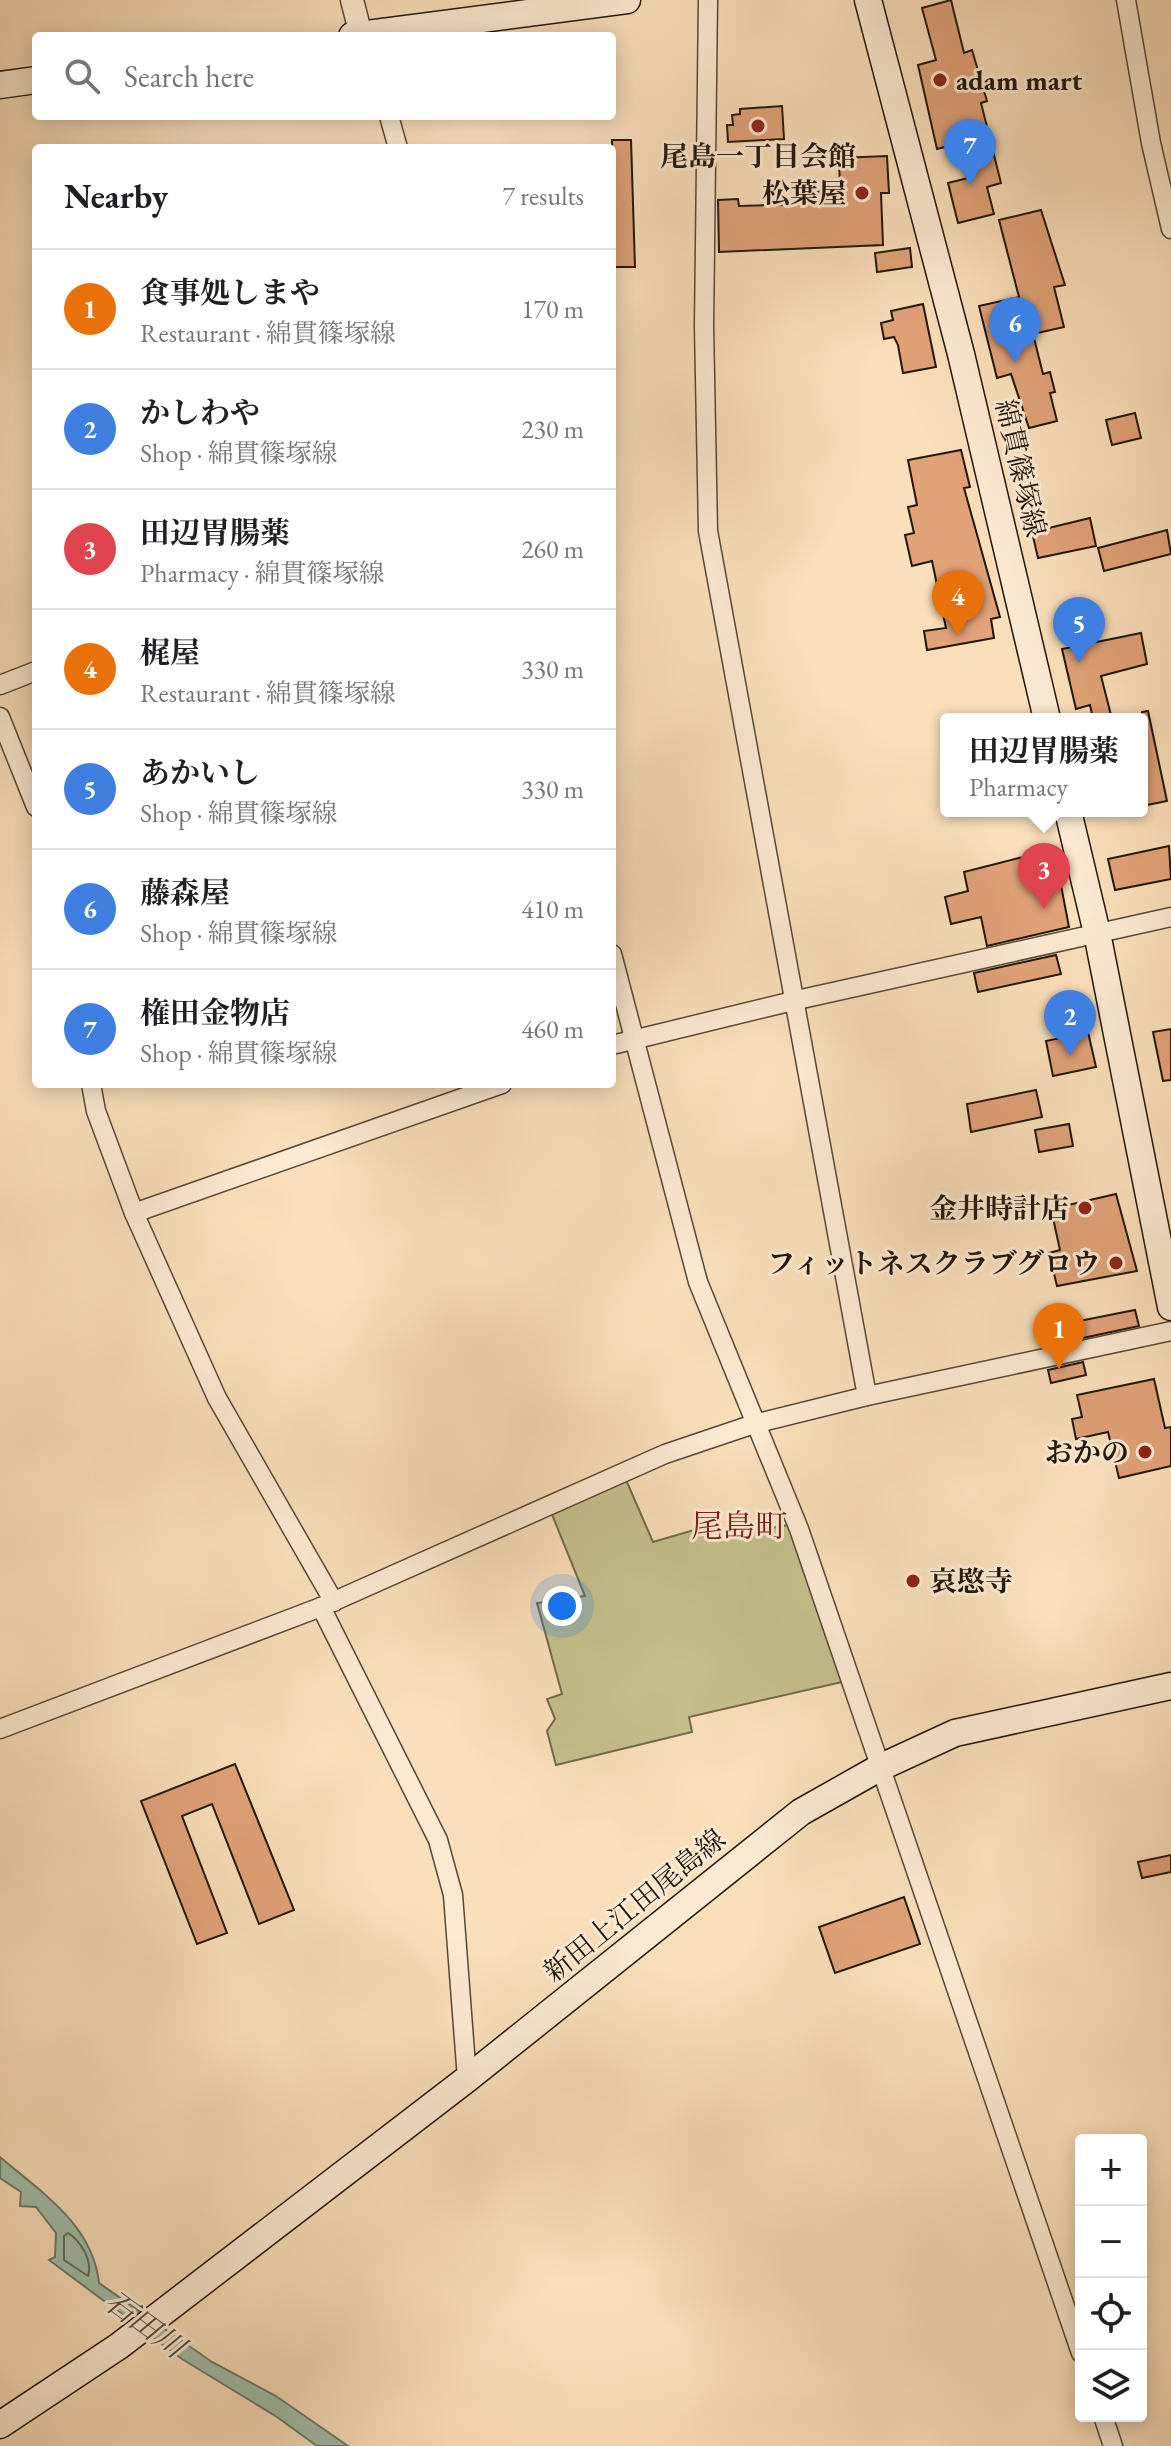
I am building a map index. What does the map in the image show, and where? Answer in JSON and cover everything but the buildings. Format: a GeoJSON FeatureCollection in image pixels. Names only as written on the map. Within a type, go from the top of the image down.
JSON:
{"type":"FeatureCollection","features":[{"type":"Feature","properties":{"kind":"main road"},"geometry":{"type":"LineString","coordinates":[[388,32],[627,0]]}},
{"type":"Feature","properties":{"kind":"main road","name":"綿貫篠塚線"},"geometry":{"type":"LineString","coordinates":[[868,0],[961,354],[1046,713]]}},
{"type":"Feature","properties":{"kind":"main road"},"geometry":{"type":"LineString","coordinates":[[0,85],[32,81]]}},
{"type":"Feature","properties":{"kind":"main road"},"geometry":{"type":"LineString","coordinates":[[1069,817],[1097,933],[1171,1307]]}},
{"type":"Feature","properties":{"kind":"main road","name":"新田上江田尾島線"},"geometry":{"type":"LineString","coordinates":[[4,2423],[119,2346],[467,2079],[801,1812],[879,1768],[955,1733],[1171,1686]]}},
{"type":"Feature","properties":{"kind":"street"},"geometry":{"type":"LineString","coordinates":[[352,0],[357,32]]}},
{"type":"Feature","properties":{"kind":"street"},"geometry":{"type":"LineString","coordinates":[[708,0],[704,326],[708,531],[797,1000],[867,1396]]}},
{"type":"Feature","properties":{"kind":"street"},"geometry":{"type":"LineString","coordinates":[[1126,0],[1151,143],[1171,229]]}},
{"type":"Feature","properties":{"kind":"street"},"geometry":{"type":"LineString","coordinates":[[390,120],[397,144]]}},
{"type":"Feature","properties":{"kind":"street"},"geometry":{"type":"LineString","coordinates":[[0,685],[32,673]]}},
{"type":"Feature","properties":{"kind":"street"},"geometry":{"type":"LineString","coordinates":[[0,717],[32,797]]}},
{"type":"Feature","properties":{"kind":"street"},"geometry":{"type":"LineString","coordinates":[[616,1044],[1171,917]]}},
{"type":"Feature","properties":{"kind":"street"},"geometry":{"type":"LineString","coordinates":[[616,969],[698,1282],[799,1529],[1080,2350]]}},
{"type":"Feature","properties":{"kind":"street"},"geometry":{"type":"LineString","coordinates":[[92,1088],[96,1111],[134,1213],[217,1398],[328,1605],[438,1840],[453,1895],[467,2079]]}},
{"type":"Feature","properties":{"kind":"street"},"geometry":{"type":"LineString","coordinates":[[134,1213],[491,1088]]}},
{"type":"Feature","properties":{"kind":"street"},"geometry":{"type":"LineString","coordinates":[[0,1729],[328,1605],[665,1454],[754,1424],[867,1396],[1171,1331]]}},
{"type":"Feature","properties":{"kind":"street"},"geometry":{"type":"LineString","coordinates":[[1105,2422],[1113,2446]]}},
{"type":"Feature","properties":{"kind":"shaded area"},"geometry":{"type":"Polygon","coordinates":[[[623,1473],[653,1542],[718,1523],[722,1537],[788,1525],[842,1682],[689,1717],[692,1732],[556,1765],[547,1731],[555,1719],[547,1699],[562,1694],[537,1603],[585,1596],[549,1507],[623,1473]]]}},
{"type":"Feature","properties":{"kind":"water","name":"石田川"},"geometry":{"type":"Polygon","coordinates":[[[0,2157],[48,2197],[76,2227],[95,2262],[99,2283],[212,2362],[276,2396],[348,2446],[317,2446],[277,2417],[182,2359],[49,2260],[55,2257],[56,2233],[36,2207],[20,2206],[21,2192],[0,2178],[0,2157]]]}},
{"type":"Feature","properties":{"kind":"place","name":"adam mart"},"geometry":{"type":"Point","coordinates":[940,80]}},
{"type":"Feature","properties":{"kind":"place","name":"尾島一丁目会館"},"geometry":{"type":"Point","coordinates":[758,126]}},
{"type":"Feature","properties":{"kind":"place","name":"権田金物店"},"geometry":{"type":"Point","coordinates":[970,185]}},
{"type":"Feature","properties":{"kind":"place","name":"松葉屋"},"geometry":{"type":"Point","coordinates":[862,193]}},
{"type":"Feature","properties":{"kind":"place","name":"藤森屋"},"geometry":{"type":"Point","coordinates":[1015,363]}},
{"type":"Feature","properties":{"kind":"place","name":"梶屋"},"geometry":{"type":"Point","coordinates":[958,636]}},
{"type":"Feature","properties":{"kind":"place","name":"あかいし"},"geometry":{"type":"Point","coordinates":[1079,663]}},
{"type":"Feature","properties":{"kind":"place","name":"田辺胃腸薬"},"geometry":{"type":"Point","coordinates":[1044,909]}},
{"type":"Feature","properties":{"kind":"place","name":"かしわや"},"geometry":{"type":"Point","coordinates":[1070,1056]}},
{"type":"Feature","properties":{"kind":"place","name":"金井時計店"},"geometry":{"type":"Point","coordinates":[1085,1208]}},
{"type":"Feature","properties":{"kind":"place","name":"フィットネスクラブグロウ"},"geometry":{"type":"Point","coordinates":[1116,1263]}},
{"type":"Feature","properties":{"kind":"place","name":"食事処しまや"},"geometry":{"type":"Point","coordinates":[1059,1369]}},
{"type":"Feature","properties":{"kind":"place","name":"おかの"},"geometry":{"type":"Point","coordinates":[1145,1452]}},
{"type":"Feature","properties":{"kind":"place","name":"哀愍寺"},"geometry":{"type":"Point","coordinates":[913,1581]}},
{"type":"Feature","properties":{"kind":"district","name":"尾島町"},"geometry":{"type":"Point","coordinates":[739,1526]}}]}
